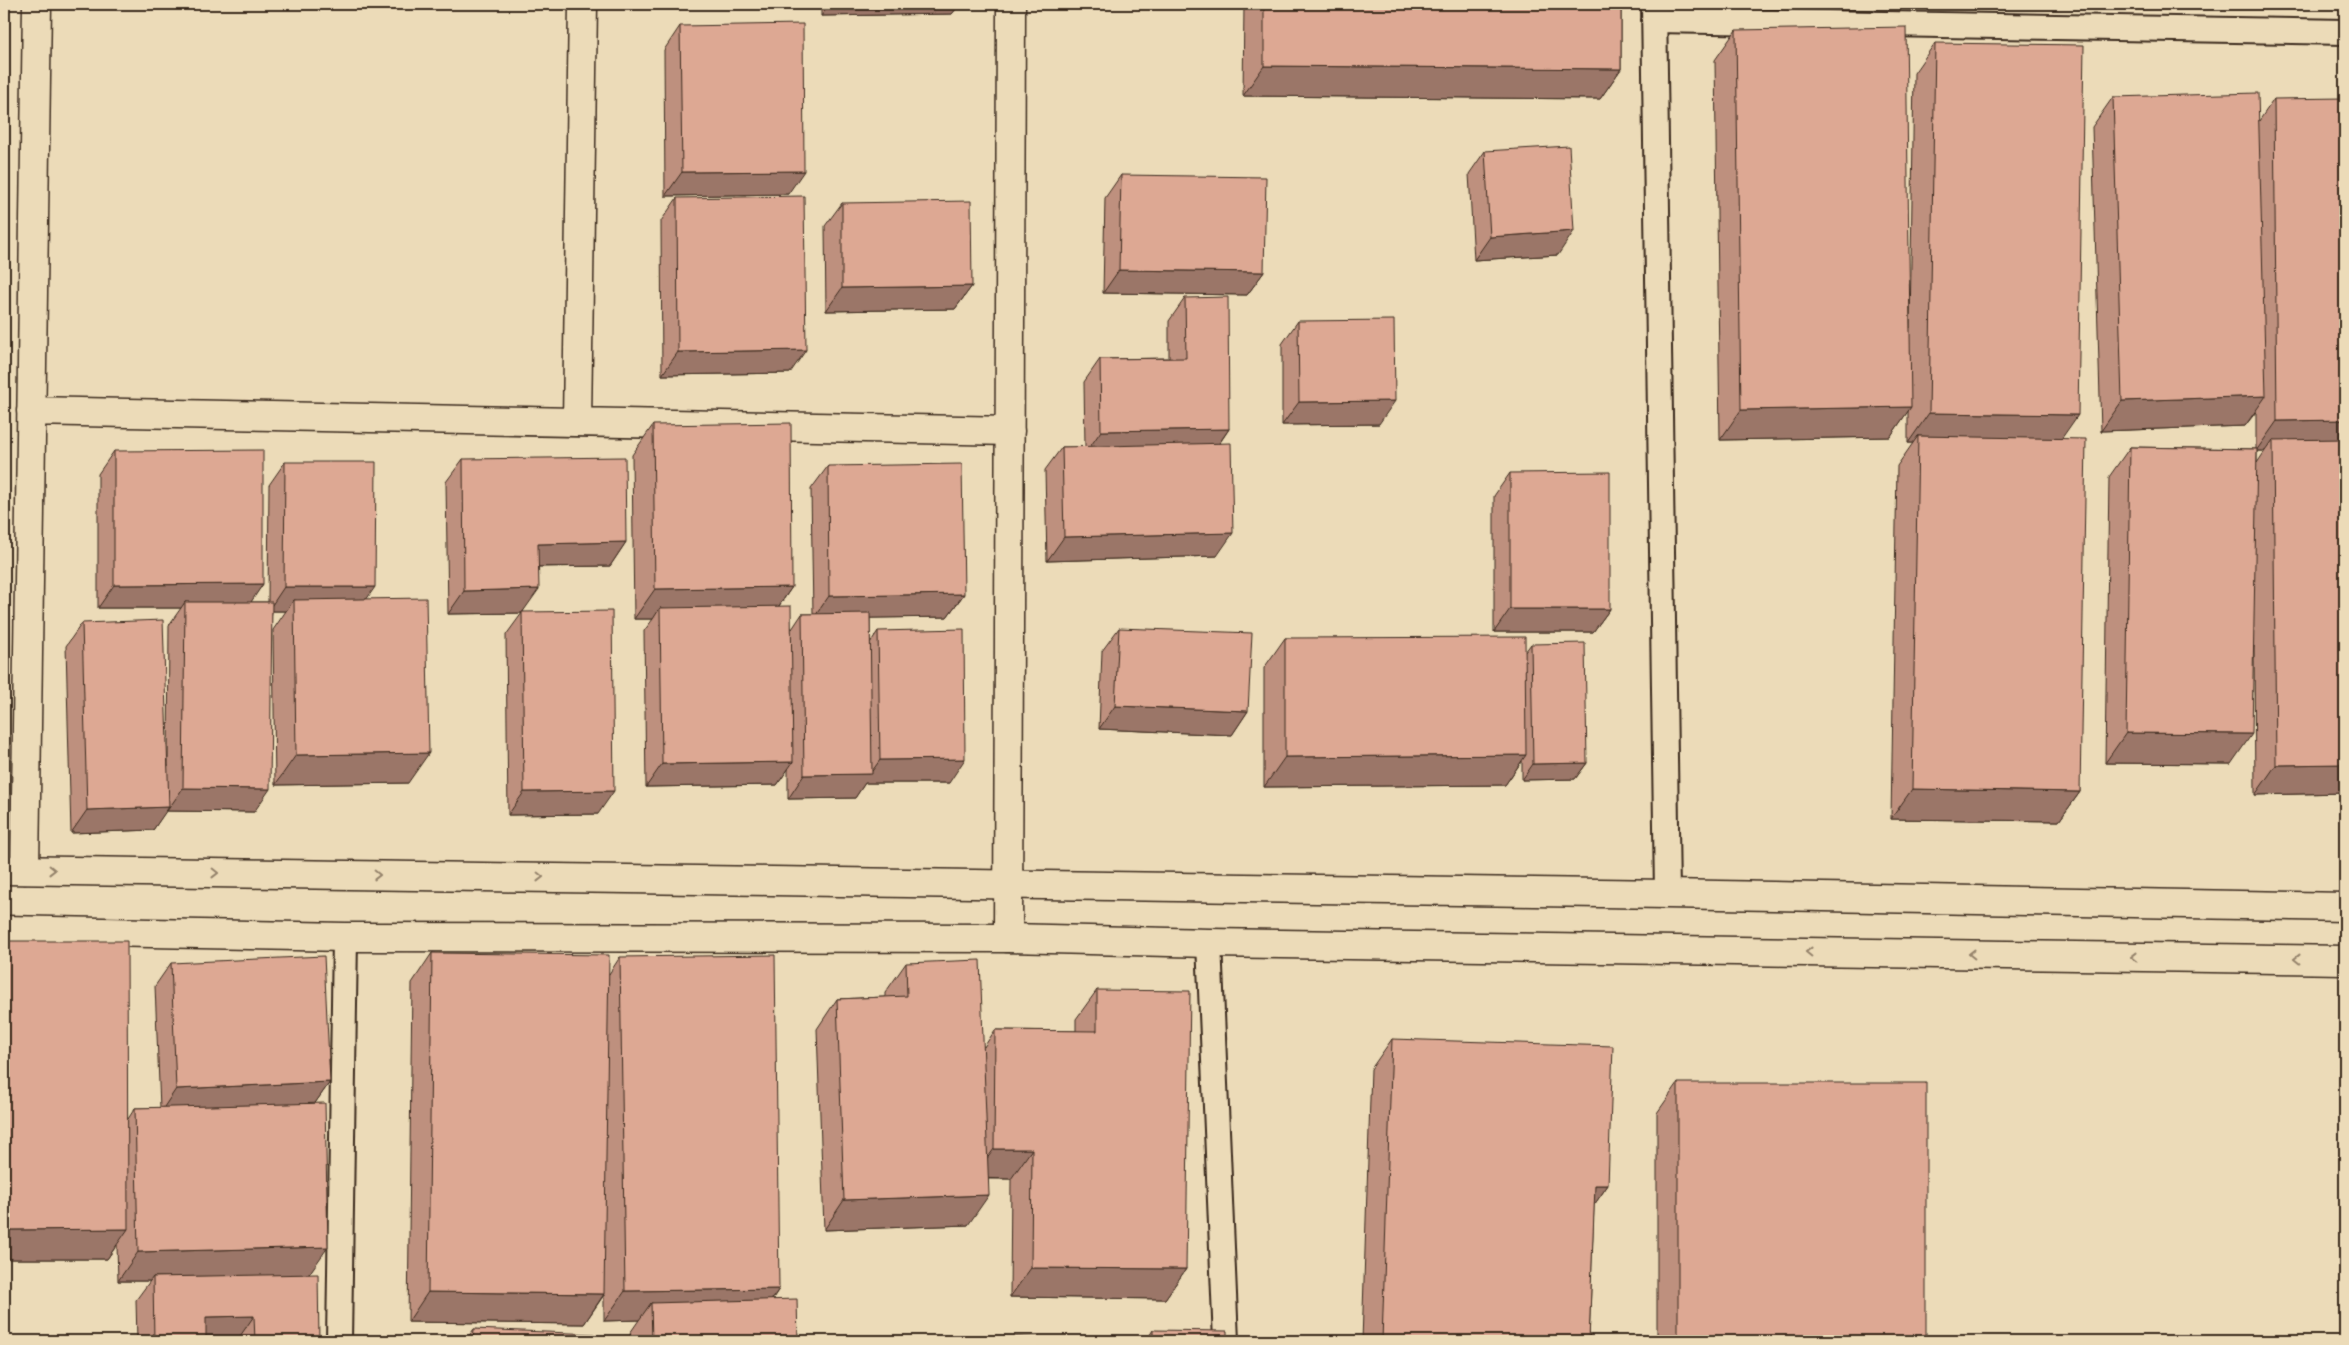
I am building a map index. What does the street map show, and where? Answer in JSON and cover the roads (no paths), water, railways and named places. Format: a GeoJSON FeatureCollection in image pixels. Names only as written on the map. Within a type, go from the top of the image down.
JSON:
{"type":"FeatureCollection","features":[{"type":"Feature","properties":{"kind":"street"},"geometry":{"type":"LineString","coordinates":[[37,4],[31,411],[14,870],[1667,894],[2345,907]]}},
{"type":"Feature","properties":{"kind":"street"},"geometry":{"type":"LineString","coordinates":[[577,422],[583,4]]}},
{"type":"Feature","properties":{"kind":"street"},"geometry":{"type":"LineString","coordinates":[[1008,938],[1011,4]]}},
{"type":"Feature","properties":{"kind":"street"},"geometry":{"type":"LineString","coordinates":[[31,411],[1010,431]]}},
{"type":"Feature","properties":{"kind":"street"},"geometry":{"type":"LineString","coordinates":[[4,930],[345,936],[1008,938],[1209,943],[2345,960]]}},
{"type":"Feature","properties":{"kind":"lane"},"geometry":{"type":"LineString","coordinates":[[1667,894],[1654,12],[2345,32]]}},
{"type":"Feature","properties":{"kind":"lane"},"geometry":{"type":"LineString","coordinates":[[339,1341],[345,936]]}},
{"type":"Feature","properties":{"kind":"lane"},"geometry":{"type":"LineString","coordinates":[[1209,943],[1226,1341]]}}]}
